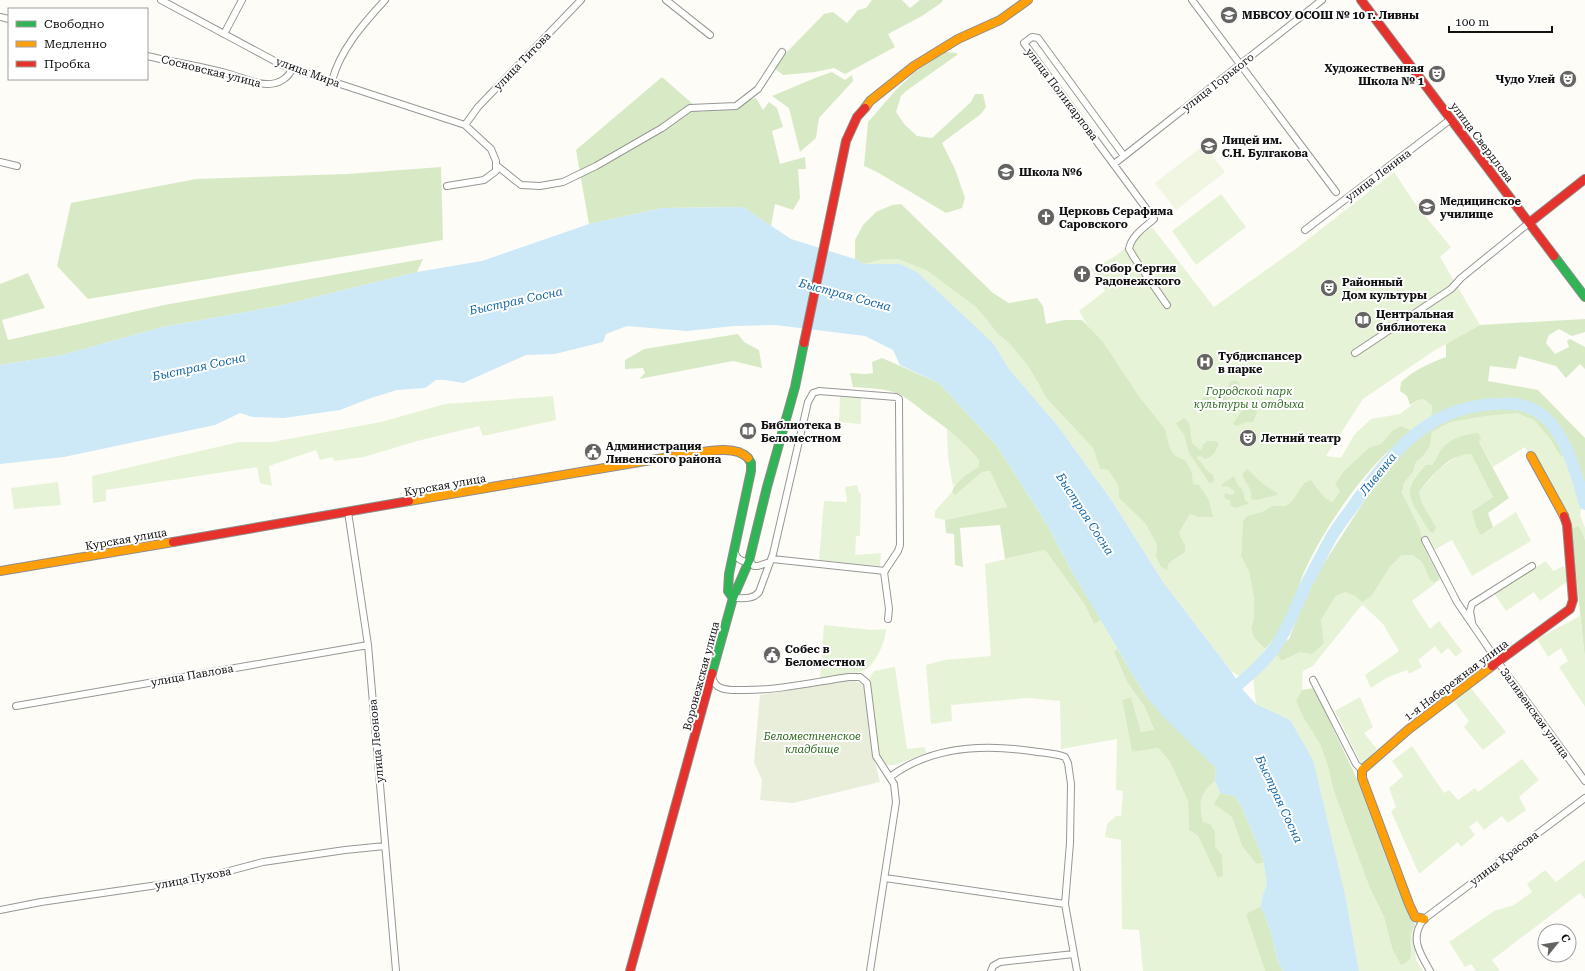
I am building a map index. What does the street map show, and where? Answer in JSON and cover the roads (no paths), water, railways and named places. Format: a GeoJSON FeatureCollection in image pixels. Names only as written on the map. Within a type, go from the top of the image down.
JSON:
{"type":"FeatureCollection","features":[{"type":"Feature","properties":{"kind":"street","name":"улица Мира"},"geometry":{"type":"LineString","coordinates":[[161,0],[282,65],[465,125]]}},
{"type":"Feature","properties":{"kind":"street"},"geometry":{"type":"LineString","coordinates":[[224,34],[242,0]]}},
{"type":"Feature","properties":{"kind":"street"},"geometry":{"type":"LineString","coordinates":[[332,81],[335,67],[360,28],[385,0]]}},
{"type":"Feature","properties":{"kind":"street","name":"улица Титова"},"geometry":{"type":"LineString","coordinates":[[465,125],[478,107],[581,0]]}},
{"type":"Feature","properties":{"kind":"street"},"geometry":{"type":"LineString","coordinates":[[666,0],[710,35]]}},
{"type":"Feature","properties":{"kind":"street","name":"Воронежская улица"},"geometry":{"type":"LineString","coordinates":[[630,971],[733,598],[749,561],[767,486],[795,388],[838,172],[846,141],[852,126],[866,106],[876,96],[922,60],[958,39],[1000,20],[1028,0]]}},
{"type":"Feature","properties":{"kind":"street"},"geometry":{"type":"LineString","coordinates":[[1192,0],[1336,192]]}},
{"type":"Feature","properties":{"kind":"street","name":"улица Горького"},"geometry":{"type":"LineString","coordinates":[[1114,164],[1322,0]]}},
{"type":"Feature","properties":{"kind":"street","name":"улица Свердлова"},"geometry":{"type":"LineString","coordinates":[[1362,0],[1585,297]]}},
{"type":"Feature","properties":{"kind":"street","name":"улица Поликарпова"},"geometry":{"type":"LineString","coordinates":[[1124,156],[1038,38],[1034,36],[1024,43],[1154,219],[1131,241],[1129,249],[1135,260],[1167,305]]}},
{"type":"Feature","properties":{"kind":"street"},"geometry":{"type":"LineString","coordinates":[[496,165],[520,185],[540,186],[563,182],[596,166],[662,128],[690,108],[736,106],[758,89],[782,52]]}},
{"type":"Feature","properties":{"kind":"street","name":"Сосновская улица"},"geometry":{"type":"LineString","coordinates":[[148,56],[225,73],[263,84],[271,84],[282,80],[290,74],[292,68]]}},
{"type":"Feature","properties":{"kind":"street","name":"улица Ленина"},"geometry":{"type":"LineString","coordinates":[[1305,230],[1451,119]]}},
{"type":"Feature","properties":{"kind":"street"},"geometry":{"type":"LineString","coordinates":[[447,186],[484,180],[496,170],[496,161],[491,149],[465,125]]}},
{"type":"Feature","properties":{"kind":"street"},"geometry":{"type":"LineString","coordinates":[[0,162],[17,166]]}},
{"type":"Feature","properties":{"kind":"street"},"geometry":{"type":"LineString","coordinates":[[1355,353],[1451,289],[1461,278],[1585,179]]}},
{"type":"Feature","properties":{"kind":"street"},"geometry":{"type":"LineString","coordinates":[[733,598],[752,598],[758,595],[771,560],[808,402],[813,393],[817,391],[896,397],[899,400],[900,545],[898,552],[885,571],[889,609],[888,619]]}},
{"type":"Feature","properties":{"kind":"street","name":"Курская улица"},"geometry":{"type":"LineString","coordinates":[[0,571],[688,454],[737,450],[746,454],[751,463],[727,586],[728,593],[733,598]]}},
{"type":"Feature","properties":{"kind":"street","name":"1-я Набережная улица"},"geometry":{"type":"LineString","coordinates":[[1362,770],[1381,752],[1445,701],[1558,619],[1570,609],[1573,604],[1567,525],[1561,509],[1531,456]]}},
{"type":"Feature","properties":{"kind":"street","name":"улица Леонова"},"geometry":{"type":"LineString","coordinates":[[348,512],[368,645],[396,971]]}},
{"type":"Feature","properties":{"kind":"street","name":"Заливенская улица"},"geometry":{"type":"LineString","coordinates":[[1425,540],[1448,586],[1474,627],[1585,781]]}},
{"type":"Feature","properties":{"kind":"street"},"geometry":{"type":"LineString","coordinates":[[734,548],[735,554],[740,560],[744,562],[749,561],[751,564],[756,566],[771,560],[885,571]]}},
{"type":"Feature","properties":{"kind":"street"},"geometry":{"type":"LineString","coordinates":[[1474,627],[1470,614],[1470,607],[1472,604],[1532,566]]}},
{"type":"Feature","properties":{"kind":"street","name":"улица Павлова"},"geometry":{"type":"LineString","coordinates":[[16,706],[368,645]]}},
{"type":"Feature","properties":{"kind":"street"},"geometry":{"type":"LineString","coordinates":[[712,676],[715,683],[721,688],[740,690],[769,689],[835,679],[860,677],[866,681],[868,686],[876,756],[890,777],[895,790],[896,802],[870,971]]}},
{"type":"Feature","properties":{"kind":"street"},"geometry":{"type":"LineString","coordinates":[[1313,680],[1356,764],[1362,770],[1362,778],[1415,917],[1424,919],[1418,928],[1416,942],[1430,971]]}},
{"type":"Feature","properties":{"kind":"street"},"geometry":{"type":"LineString","coordinates":[[890,777],[908,766],[938,753],[984,747],[1007,748],[1065,757],[1068,763],[1071,784],[1070,843],[1066,904],[1077,971]]}},
{"type":"Feature","properties":{"kind":"street","name":"улица Красова"},"geometry":{"type":"LineString","coordinates":[[1424,919],[1585,798]]}},
{"type":"Feature","properties":{"kind":"street","name":"улица Пухова"},"geometry":{"type":"LineString","coordinates":[[0,910],[41,902],[199,879],[263,862],[345,850],[385,846]]}},
{"type":"Feature","properties":{"kind":"street"},"geometry":{"type":"LineString","coordinates":[[884,878],[1066,904]]}},
{"type":"Feature","properties":{"kind":"street"},"geometry":{"type":"LineString","coordinates":[[991,971],[993,966],[1000,962],[1074,954]]}},
{"type":"Feature","properties":{"kind":"water","name":"Быстрая Сосна"},"geometry":{"type":"Polygon","coordinates":[[[743,207],[791,239],[855,259],[864,264],[900,264],[917,272],[994,344],[1009,369],[1058,426],[1112,501],[1163,582],[1231,671],[1242,689],[1256,704],[1290,720],[1313,760],[1346,899],[1359,971],[1283,971],[1278,961],[1269,927],[1261,906],[1263,894],[1267,884],[1263,858],[1243,810],[1235,796],[1220,793],[1215,781],[1216,768],[1165,719],[1145,695],[1071,570],[1049,528],[997,446],[939,383],[900,365],[893,350],[865,336],[775,325],[734,326],[687,331],[627,326],[606,334],[603,342],[555,354],[526,355],[463,383],[436,380],[425,388],[397,390],[340,410],[284,418],[253,417],[240,413],[215,425],[64,457],[0,464],[0,365],[62,355],[163,327],[279,306],[417,272],[482,261],[589,224],[663,208],[743,207]]]}},
{"type":"Feature","properties":{"kind":"waterway","name":"Ливенка"},"geometry":{"type":"LineString","coordinates":[[1226,695],[1259,666],[1276,646],[1332,536],[1372,481],[1400,448],[1415,434],[1432,423],[1450,414],[1471,407],[1494,404],[1518,404],[1535,410],[1547,419],[1565,445],[1577,476],[1585,504]]}},
{"type":"Feature","properties":{"kind":"place","name":"МБВСОУ ОСОШ № 10 г. Ливны"},"geometry":{"type":"Point","coordinates":[1229,15]}},
{"type":"Feature","properties":{"kind":"place","name":"Художественная Школа № 1"},"geometry":{"type":"Point","coordinates":[1437,74]}},
{"type":"Feature","properties":{"kind":"place","name":"Чудо Улей"},"geometry":{"type":"Point","coordinates":[1568,79]}},
{"type":"Feature","properties":{"kind":"place","name":"Лицей им. С.Н. Булгакова"},"geometry":{"type":"Point","coordinates":[1209,146]}},
{"type":"Feature","properties":{"kind":"place","name":"Школа №6"},"geometry":{"type":"Point","coordinates":[1006,172]}},
{"type":"Feature","properties":{"kind":"place","name":"Медицинское училище"},"geometry":{"type":"Point","coordinates":[1427,207]}},
{"type":"Feature","properties":{"kind":"place","name":"Церковь Серафима Саровского"},"geometry":{"type":"Point","coordinates":[1046,217]}},
{"type":"Feature","properties":{"kind":"place","name":"Собор Сергия Радонежского"},"geometry":{"type":"Point","coordinates":[1082,274]}},
{"type":"Feature","properties":{"kind":"place","name":"Районный Дом культуры"},"geometry":{"type":"Point","coordinates":[1329,288]}},
{"type":"Feature","properties":{"kind":"place","name":"Центральная библиотека"},"geometry":{"type":"Point","coordinates":[1363,320]}},
{"type":"Feature","properties":{"kind":"place","name":"Тубдиспансер в парке"},"geometry":{"type":"Point","coordinates":[1205,362]}},
{"type":"Feature","properties":{"kind":"place","name":"Библиотека в Беломестном"},"geometry":{"type":"Point","coordinates":[748,431]}},
{"type":"Feature","properties":{"kind":"place","name":"Летний театр"},"geometry":{"type":"Point","coordinates":[1248,438]}},
{"type":"Feature","properties":{"kind":"place","name":"Администрация Ливенского района"},"geometry":{"type":"Point","coordinates":[593,452]}},
{"type":"Feature","properties":{"kind":"place","name":"Собес в Беломестном"},"geometry":{"type":"Point","coordinates":[772,655]}},
{"type":"Feature","properties":{"kind":"park label","name":"Городской парк культуры и отдыха"},"geometry":{"type":"Point","coordinates":[1249,397]}},
{"type":"Feature","properties":{"kind":"park label","name":"Беломестненское кладбище"},"geometry":{"type":"Point","coordinates":[812,742]}}]}
